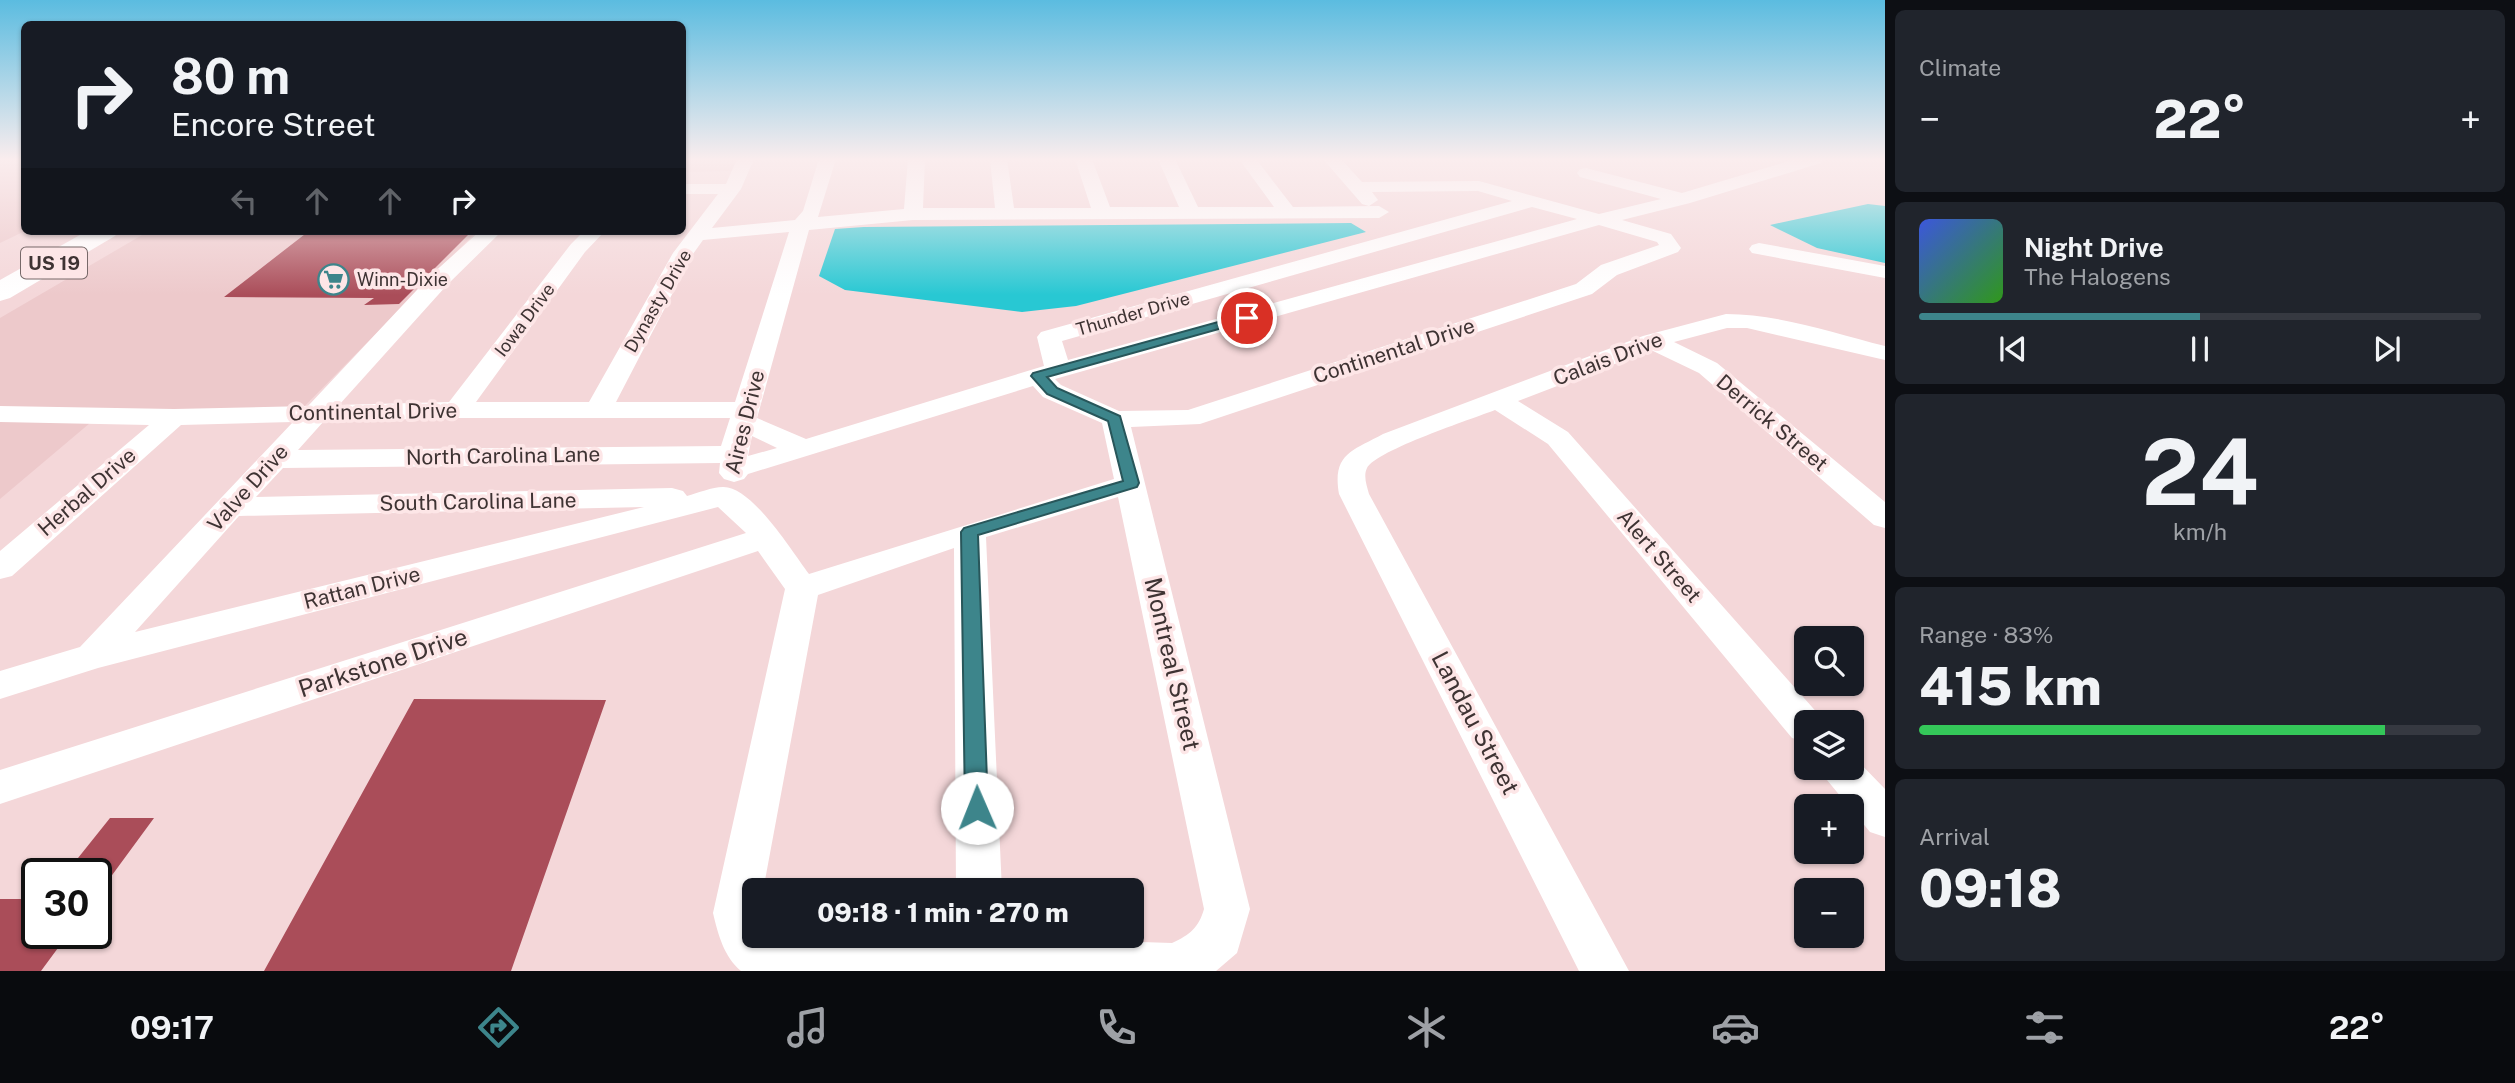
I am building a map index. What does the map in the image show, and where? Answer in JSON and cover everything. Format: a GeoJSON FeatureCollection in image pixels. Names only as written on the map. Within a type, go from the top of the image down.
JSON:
{"type":"FeatureCollection","features":[{"type":"Feature","properties":{"kind":"highway","name":"US 19"},"geometry":{"type":"LineString","coordinates":[[0,265],[56,235]]}},
{"type":"Feature","properties":{"kind":"highway","name":"US 19"},"geometry":{"type":"LineString","coordinates":[[0,292],[99,235]]}},
{"type":"Feature","properties":{"kind":"street","name":"Dynasty Drive"},"geometry":{"type":"LineString","coordinates":[[598,410],[683,253],[721,204]]}},
{"type":"Feature","properties":{"kind":"street","name":"Aires Drive"},"geometry":{"type":"LineString","coordinates":[[802,588],[751,518],[731,472],[744,416],[802,225],[812,213],[815,204]]}},
{"type":"Feature","properties":{"kind":"street"},"geometry":{"type":"LineString","coordinates":[[913,214],[914,204]]}},
{"type":"Feature","properties":{"kind":"street"},"geometry":{"type":"LineString","coordinates":[[1004,204],[1005,213]]}},
{"type":"Feature","properties":{"kind":"street"},"geometry":{"type":"LineString","coordinates":[[1099,204],[1102,212]]}},
{"type":"Feature","properties":{"kind":"street"},"geometry":{"type":"LineString","coordinates":[[1187,204],[1191,212]]}},
{"type":"Feature","properties":{"kind":"street"},"geometry":{"type":"LineString","coordinates":[[1282,204],[1287,211]]}},
{"type":"Feature","properties":{"kind":"street"},"geometry":{"type":"LineString","coordinates":[[1372,204],[1411,236]]}},
{"type":"Feature","properties":{"kind":"street","name":"Thunder Drive"},"geometry":{"type":"LineString","coordinates":[[1048,373],[1049,337],[1521,204]]}},
{"type":"Feature","properties":{"kind":"street"},"geometry":{"type":"LineString","coordinates":[[1543,204],[1597,220]]}},
{"type":"Feature","properties":{"kind":"street"},"geometry":{"type":"LineString","coordinates":[[731,472],[1048,373],[1661,204]]}},
{"type":"Feature","properties":{"kind":"street"},"geometry":{"type":"LineString","coordinates":[[698,235],[913,214],[1379,212]]}},
{"type":"Feature","properties":{"kind":"street","name":"Continental Drive"},"geometry":{"type":"LineString","coordinates":[[1048,373],[1052,391],[1115,419],[1190,418],[1584,289],[1609,270],[1671,248],[1664,238],[1597,220]]}},
{"type":"Feature","properties":{"kind":"street","name":"Valve Drive"},"geometry":{"type":"LineString","coordinates":[[93,656],[231,508],[314,413],[439,280],[488,235]]}},
{"type":"Feature","properties":{"kind":"street","name":"Iowa Drive"},"geometry":{"type":"LineString","coordinates":[[457,410],[578,248],[591,235]]}},
{"type":"Feature","properties":{"kind":"street"},"geometry":{"type":"LineString","coordinates":[[1759,249],[1885,272]]}},
{"type":"Feature","properties":{"kind":"street","name":"Calais Drive"},"geometry":{"type":"LineString","coordinates":[[1350,474],[1356,460],[1393,440],[1651,341],[1702,326],[1726,321],[1747,321],[1885,353]]}},
{"type":"Feature","properties":{"kind":"street","name":"Derrick Street"},"geometry":{"type":"LineString","coordinates":[[1651,341],[1708,369],[1885,518]]}},
{"type":"Feature","properties":{"kind":"street","name":"Alert Street"},"geometry":{"type":"LineString","coordinates":[[1499,401],[1558,438],[1794,713]]}},
{"type":"Feature","properties":{"kind":"street","name":"Continental Drive"},"geometry":{"type":"LineString","coordinates":[[0,414],[174,416],[598,410],[744,416],[804,449]]}},
{"type":"Feature","properties":{"kind":"street","name":"Herbal Drive"},"geometry":{"type":"LineString","coordinates":[[0,568],[174,416]]}},
{"type":"Feature","properties":{"kind":"street","name":"Montreal Street"},"geometry":{"type":"LineString","coordinates":[[980,948],[1173,966],[1201,954],[1220,937],[1227,909],[1115,419]]}},
{"type":"Feature","properties":{"kind":"street","name":"North Carolina Lane"},"geometry":{"type":"LineString","coordinates":[[274,459],[731,472]]}},
{"type":"Feature","properties":{"kind":"street","name":"South Carolina Lane"},"geometry":{"type":"LineString","coordinates":[[231,508],[731,472]]}},
{"type":"Feature","properties":{"kind":"street","name":"Rattan Drive"},"geometry":{"type":"LineString","coordinates":[[0,685],[731,472]]}},
{"type":"Feature","properties":{"kind":"street","name":"Landau Street"},"geometry":{"type":"LineString","coordinates":[[1350,474],[1354,494],[1605,971]]}},
{"type":"Feature","properties":{"kind":"street"},"geometry":{"type":"LineString","coordinates":[[743,878],[802,588],[970,532],[1131,483]]}},
{"type":"Feature","properties":{"kind":"street"},"geometry":{"type":"LineString","coordinates":[[970,532],[979,878]]}},
{"type":"Feature","properties":{"kind":"street","name":"Parkstone Drive"},"geometry":{"type":"LineString","coordinates":[[0,787],[765,538]]}},
{"type":"Feature","properties":{"kind":"street"},"geometry":{"type":"LineString","coordinates":[[1851,780],[1885,819]]}},
{"type":"Feature","properties":{"kind":"street"},"geometry":{"type":"LineString","coordinates":[[742,883],[736,913],[742,934]]}},
{"type":"Feature","properties":{"kind":"street"},"geometry":{"type":"LineString","coordinates":[[750,948],[754,954],[776,965],[980,948]]}},
{"type":"Feature","properties":{"kind":"shaded area"},"geometry":{"type":"Polygon","coordinates":[[[0,204],[21,204],[21,233],[0,243],[0,204]]]}},
{"type":"Feature","properties":{"kind":"shaded area"},"geometry":{"type":"Polygon","coordinates":[[[142,235],[473,235],[289,422],[90,423],[0,499],[0,318],[142,235]]]}},
{"type":"Feature","properties":{"kind":"water"},"geometry":{"type":"Polygon","coordinates":[[[1867,204],[1885,206],[1885,263],[1817,248],[1770,225],[1867,204]]]}},
{"type":"Feature","properties":{"kind":"water"},"geometry":{"type":"Polygon","coordinates":[[[1351,223],[1366,232],[1076,306],[1022,312],[845,290],[819,276],[835,229],[1351,223]]]}},
{"type":"Feature","properties":{"kind":"building","name":"Winn-Dixie"},"geometry":{"type":"Polygon","coordinates":[[[304,235],[468,235],[399,304],[364,305],[374,298],[224,297],[304,235]]]}},
{"type":"Feature","properties":{"kind":"building"},"geometry":{"type":"Polygon","coordinates":[[[414,699],[606,700],[511,971],[264,971],[414,699]]]}},
{"type":"Feature","properties":{"kind":"building"},"geometry":{"type":"Polygon","coordinates":[[[110,818],[154,818],[112,875],[112,858],[78,858],[110,818]]]}},
{"type":"Feature","properties":{"kind":"building"},"geometry":{"type":"Polygon","coordinates":[[[0,899],[21,899],[21,949],[57,949],[41,971],[0,971],[0,899]]]}},
{"type":"Feature","properties":{"kind":"place","name":"Winn-Dixie"},"geometry":{"type":"Point","coordinates":[334,280]}},
{"type":"Feature","properties":{"kind":"route"},"geometry":{"type":"LineString","coordinates":[[977,808],[970,532],[1131,483],[1115,419],[1052,391],[1038,376],[1247,318]]}}]}
